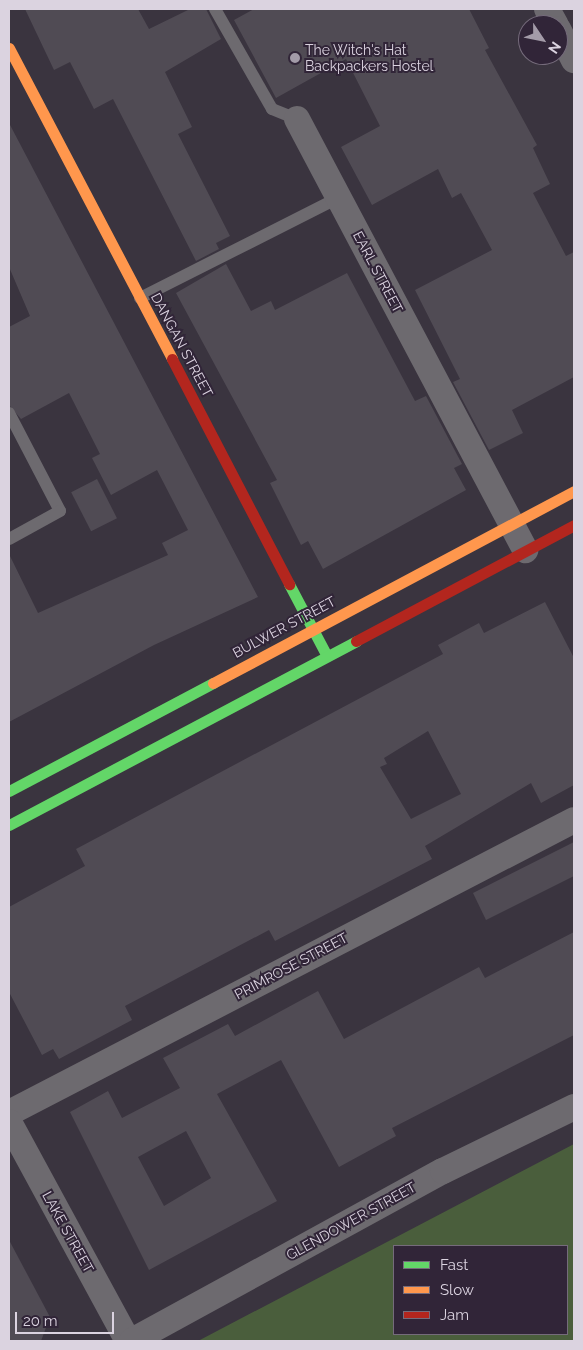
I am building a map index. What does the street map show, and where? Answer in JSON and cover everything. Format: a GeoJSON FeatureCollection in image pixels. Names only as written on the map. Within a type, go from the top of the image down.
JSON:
{"type":"FeatureCollection","features":[{"type":"Feature","properties":{"kind":"main road","name":"DANGAN STREET"},"geometry":{"type":"LineString","coordinates":[[9,48],[327,656]]}},
{"type":"Feature","properties":{"kind":"main road","name":"BULWER STREET"},"geometry":{"type":"LineString","coordinates":[[9,791],[512,521],[574,491]]}},
{"type":"Feature","properties":{"kind":"main road"},"geometry":{"type":"LineString","coordinates":[[9,825],[574,525]]}},
{"type":"Feature","properties":{"kind":"street"},"geometry":{"type":"LineString","coordinates":[[568,48],[574,60]]}},
{"type":"Feature","properties":{"kind":"street","name":"EARL STREET"},"geometry":{"type":"LineString","coordinates":[[297,119],[512,521],[525,550]]}},
{"type":"Feature","properties":{"kind":"street","name":"PRIMROSE STREET"},"geometry":{"type":"LineString","coordinates":[[9,1113],[574,820]]}},
{"type":"Feature","properties":{"kind":"street","name":"GLENDOWER STREET"},"geometry":{"type":"LineString","coordinates":[[130,1341],[443,1171],[574,1108]]}},
{"type":"Feature","properties":{"kind":"street","name":"LAKE STREET"},"geometry":{"type":"LineString","coordinates":[[9,1122],[130,1341]]}},
{"type":"Feature","properties":{"kind":"lane","name":"EARL STREET"},"geometry":{"type":"LineString","coordinates":[[215,9],[272,109],[297,119]]}},
{"type":"Feature","properties":{"kind":"lane"},"geometry":{"type":"LineString","coordinates":[[140,298],[338,198]]}},
{"type":"Feature","properties":{"kind":"lane"},"geometry":{"type":"LineString","coordinates":[[9,413],[60,511],[9,539]]}},
{"type":"Feature","properties":{"kind":"green space"},"geometry":{"type":"Polygon","coordinates":[[[574,1144],[574,1341],[198,1341],[574,1144]]]}},
{"type":"Feature","properties":{"kind":"building"},"geometry":{"type":"Polygon","coordinates":[[[25,9],[138,9],[149,29],[190,9],[206,9],[221,39],[165,72],[192,127],[178,134],[230,236],[216,243],[219,249],[196,261],[113,99],[94,109],[70,62],[54,70],[25,9]]]}},
{"type":"Feature","properties":{"kind":"building"},"geometry":{"type":"Polygon","coordinates":[[[254,9],[469,9],[489,48],[485,50],[537,145],[533,148],[550,184],[533,193],[566,256],[574,252],[574,377],[512,410],[523,433],[489,450],[453,382],[460,379],[415,290],[492,250],[461,193],[452,198],[438,169],[372,205],[341,147],[380,126],[346,59],[276,98],[234,20],[254,9]]]}},
{"type":"Feature","properties":{"kind":"building"},"geometry":{"type":"Polygon","coordinates":[[[9,123],[258,597],[154,645],[9,722],[9,554],[38,613],[168,555],[162,543],[188,530],[157,470],[111,495],[92,458],[100,454],[69,393],[21,419],[9,405],[9,327],[30,316],[9,267],[9,123]]]}},
{"type":"Feature","properties":{"kind":"building"},"geometry":{"type":"Polygon","coordinates":[[[226,264],[251,311],[271,301],[275,310],[347,273],[415,401],[426,396],[462,464],[454,468],[466,490],[323,569],[308,541],[301,545],[270,483],[277,480],[176,293],[226,264]]]}},
{"type":"Feature","properties":{"kind":"building"},"geometry":{"type":"Polygon","coordinates":[[[97,479],[117,518],[91,531],[71,492],[97,479]]]}},
{"type":"Feature","properties":{"kind":"building"},"geometry":{"type":"Polygon","coordinates":[[[545,602],[574,658],[574,785],[541,803],[531,783],[425,846],[432,859],[275,941],[269,930],[125,1006],[132,1020],[59,1059],[53,1049],[42,1055],[9,992],[9,907],[85,866],[76,849],[443,654],[438,645],[479,623],[484,633],[545,602]],[[428,731],[384,758],[387,764],[380,767],[411,819],[461,794],[428,731]]]}},
{"type":"Feature","properties":{"kind":"building"},"geometry":{"type":"Polygon","coordinates":[[[574,842],[574,876],[486,920],[473,893],[574,842]]]}},
{"type":"Feature","properties":{"kind":"building"},"geometry":{"type":"Polygon","coordinates":[[[574,932],[574,1035],[392,1128],[396,1136],[339,1167],[281,1060],[217,1094],[277,1201],[149,1270],[70,1112],[108,1091],[122,1118],[180,1088],[163,1058],[228,1024],[235,1036],[318,991],[344,1039],[479,967],[485,978],[574,932]],[[186,1131],[138,1157],[164,1206],[211,1178],[186,1131]]]}},
{"type":"Feature","properties":{"kind":"building"},"geometry":{"type":"Polygon","coordinates":[[[9,1240],[50,1317],[41,1341],[9,1341],[9,1240]]]}},
{"type":"Feature","properties":{"kind":"traffic: fast"},"geometry":{"type":"LineString","coordinates":[[289,584],[327,656]]}},
{"type":"Feature","properties":{"kind":"traffic: fast"},"geometry":{"type":"LineString","coordinates":[[9,825],[356,641]]}},
{"type":"Feature","properties":{"kind":"traffic: fast"},"geometry":{"type":"LineString","coordinates":[[9,791],[213,683]]}},
{"type":"Feature","properties":{"kind":"traffic: slow"},"geometry":{"type":"LineString","coordinates":[[9,48],[172,359]]}},
{"type":"Feature","properties":{"kind":"traffic: slow"},"geometry":{"type":"LineString","coordinates":[[213,683],[574,491]]}},
{"type":"Feature","properties":{"kind":"traffic: jam"},"geometry":{"type":"LineString","coordinates":[[172,359],[289,584]]}},
{"type":"Feature","properties":{"kind":"traffic: jam"},"geometry":{"type":"LineString","coordinates":[[356,641],[574,525]]}},
{"type":"Feature","properties":{"kind":"place","name":"The Witch's Hat Backpackers Hostel"},"geometry":{"type":"Point","coordinates":[295,58]}}]}
